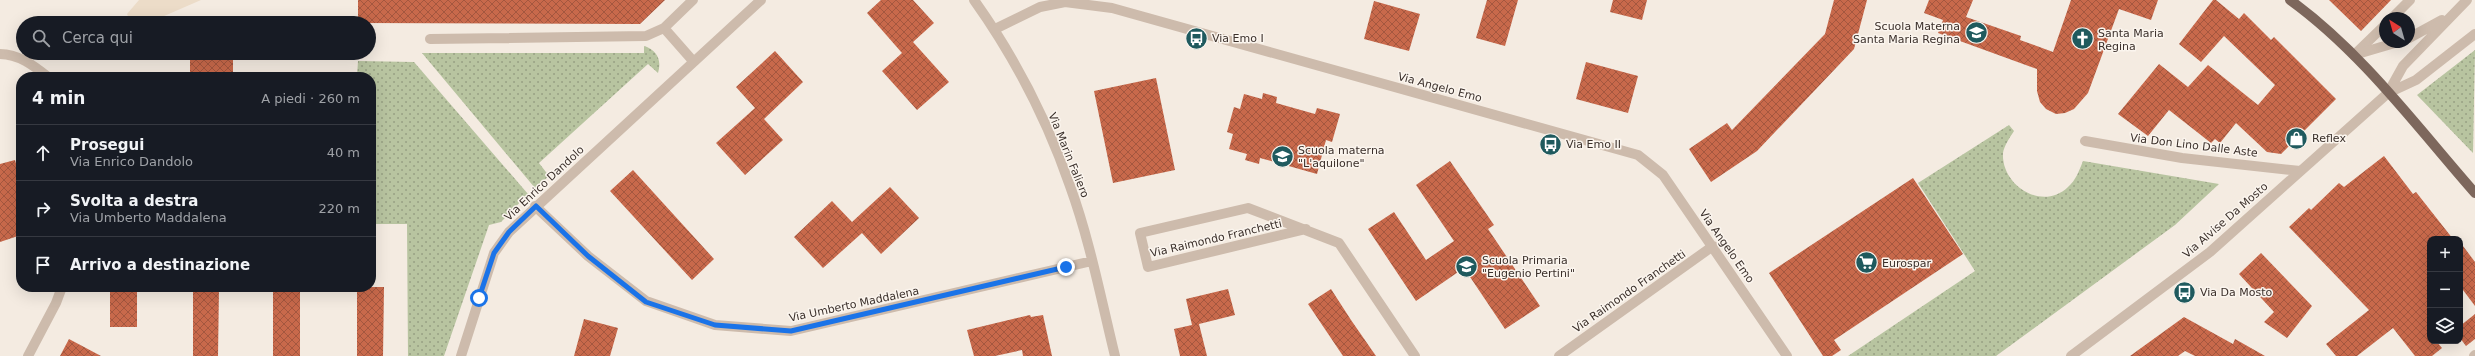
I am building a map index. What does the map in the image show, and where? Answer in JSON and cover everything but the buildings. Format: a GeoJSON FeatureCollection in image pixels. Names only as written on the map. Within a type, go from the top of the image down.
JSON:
{"type":"FeatureCollection","features":[{"type":"Feature","properties":{"kind":"main road"},"geometry":{"type":"LineString","coordinates":[[2290,0],[2309,14],[2354,55],[2475,193]]}},
{"type":"Feature","properties":{"kind":"street"},"geometry":{"type":"LineString","coordinates":[[430,39],[646,36],[664,28],[693,0]]}},
{"type":"Feature","properties":{"kind":"street","name":"Via Enrico Dandolo"},"geometry":{"type":"LineString","coordinates":[[461,356],[494,253],[509,232],[761,0]]}},
{"type":"Feature","properties":{"kind":"street","name":"Via Marin Faliero"},"geometry":{"type":"LineString","coordinates":[[974,0],[994,29],[1029,92],[1050,136],[1070,186],[1092,261],[1115,356]]}},
{"type":"Feature","properties":{"kind":"street"},"geometry":{"type":"LineString","coordinates":[[2398,12],[2410,0]]}},
{"type":"Feature","properties":{"kind":"street"},"geometry":{"type":"LineString","coordinates":[[2388,93],[2403,66],[2467,0]]}},
{"type":"Feature","properties":{"kind":"street","name":"Via Angelo Emo"},"geometry":{"type":"LineString","coordinates":[[994,29],[1040,7],[1065,2],[1112,8],[1638,155],[1663,175],[1787,356]]}},
{"type":"Feature","properties":{"kind":"street"},"geometry":{"type":"LineString","coordinates":[[2415,35],[2451,15]]}},
{"type":"Feature","properties":{"kind":"street"},"geometry":{"type":"LineString","coordinates":[[664,28],[693,61]]}},
{"type":"Feature","properties":{"kind":"street"},"geometry":{"type":"LineString","coordinates":[[2354,55],[2379,31]]}},
{"type":"Feature","properties":{"kind":"street"},"geometry":{"type":"LineString","coordinates":[[2388,93],[2416,80],[2475,34]]}},
{"type":"Feature","properties":{"kind":"street"},"geometry":{"type":"LineString","coordinates":[[2354,55],[2379,48]]}},
{"type":"Feature","properties":{"kind":"street"},"geometry":{"type":"LineString","coordinates":[[0,54],[6,54],[16,58]]}},
{"type":"Feature","properties":{"kind":"street"},"geometry":{"type":"LineString","coordinates":[[23,60],[31,63],[42,72]]}},
{"type":"Feature","properties":{"kind":"street","name":"Via Alvise Da Mosto"},"geometry":{"type":"LineString","coordinates":[[2071,356],[2210,252],[2388,93]]}},
{"type":"Feature","properties":{"kind":"street","name":"Via Don Lino Dalle Aste"},"geometry":{"type":"LineString","coordinates":[[2085,141],[2182,158],[2300,171]]}},
{"type":"Feature","properties":{"kind":"street","name":"Via Umberto Maddalena"},"geometry":{"type":"LineString","coordinates":[[536,206],[588,256],[646,302],[715,325],[791,331],[1092,261]]}},
{"type":"Feature","properties":{"kind":"street","name":"Via Raimondo Franchetti"},"geometry":{"type":"LineString","coordinates":[[1306,229],[1148,267],[1140,233],[1248,208],[1306,229],[1339,243],[1415,356]]}},
{"type":"Feature","properties":{"kind":"street","name":"Via Raimondo Franchetti"},"geometry":{"type":"LineString","coordinates":[[1559,356],[1713,246]]}},
{"type":"Feature","properties":{"kind":"street"},"geometry":{"type":"LineString","coordinates":[[28,356],[56,303],[60,292]]}},
{"type":"Feature","properties":{"kind":"green space"},"geometry":{"type":"Polygon","coordinates":[[[644,46],[652,50],[657,56],[659,60],[658,73],[648,64],[539,163],[549,176],[535,188],[422,53],[644,53],[644,46]]]}},
{"type":"Feature","properties":{"kind":"green space"},"geometry":{"type":"Polygon","coordinates":[[[2475,50],[2473,153],[2417,95],[2475,50]]]}},
{"type":"Feature","properties":{"kind":"green space"},"geometry":{"type":"Polygon","coordinates":[[[358,61],[414,62],[528,194],[501,222],[489,225],[444,356],[408,356],[407,224],[376,224],[376,72],[357,72],[358,61]]]}},
{"type":"Feature","properties":{"kind":"green space"},"geometry":{"type":"Polygon","coordinates":[[[2009,125],[2014,131],[2007,142],[2003,153],[2004,165],[2016,184],[2035,196],[2047,197],[2058,194],[2068,187],[2079,172],[2083,161],[2219,184],[2175,225],[1996,356],[1848,356],[1975,271],[1918,183],[2009,125]]]}},
{"type":"Feature","properties":{"kind":"shaded area"},"geometry":{"type":"Polygon","coordinates":[[[139,0],[201,0],[164,16],[128,16],[127,14],[139,0]]]}},
{"type":"Feature","properties":{"kind":"place","name":"Scuola Materna Santa Maria Regina"},"geometry":{"type":"Point","coordinates":[1976,32]}},
{"type":"Feature","properties":{"kind":"place","name":"Via Emo I"},"geometry":{"type":"Point","coordinates":[1196,38]}},
{"type":"Feature","properties":{"kind":"place","name":"Santa Maria Regina"},"geometry":{"type":"Point","coordinates":[2083,39]}},
{"type":"Feature","properties":{"kind":"place","name":"Reflex"},"geometry":{"type":"Point","coordinates":[2296,138]}},
{"type":"Feature","properties":{"kind":"place","name":"Via Emo II"},"geometry":{"type":"Point","coordinates":[1551,144]}},
{"type":"Feature","properties":{"kind":"place","name":"Scuola materna \"L'aquilone\""},"geometry":{"type":"Point","coordinates":[1283,156]}},
{"type":"Feature","properties":{"kind":"place","name":"Eurospar"},"geometry":{"type":"Point","coordinates":[1866,263]}},
{"type":"Feature","properties":{"kind":"place","name":"Scuola Primaria \"Eugenio Pertini\""},"geometry":{"type":"Point","coordinates":[1466,266]}},
{"type":"Feature","properties":{"kind":"place","name":"Via Da Mosto"},"geometry":{"type":"Point","coordinates":[2185,292]}},
{"type":"Feature","properties":{"kind":"route"},"geometry":{"type":"LineString","coordinates":[[479,298],[494,253],[509,232],[536,206],[588,256],[646,302],[715,325],[791,331],[1066,267]]}}]}
